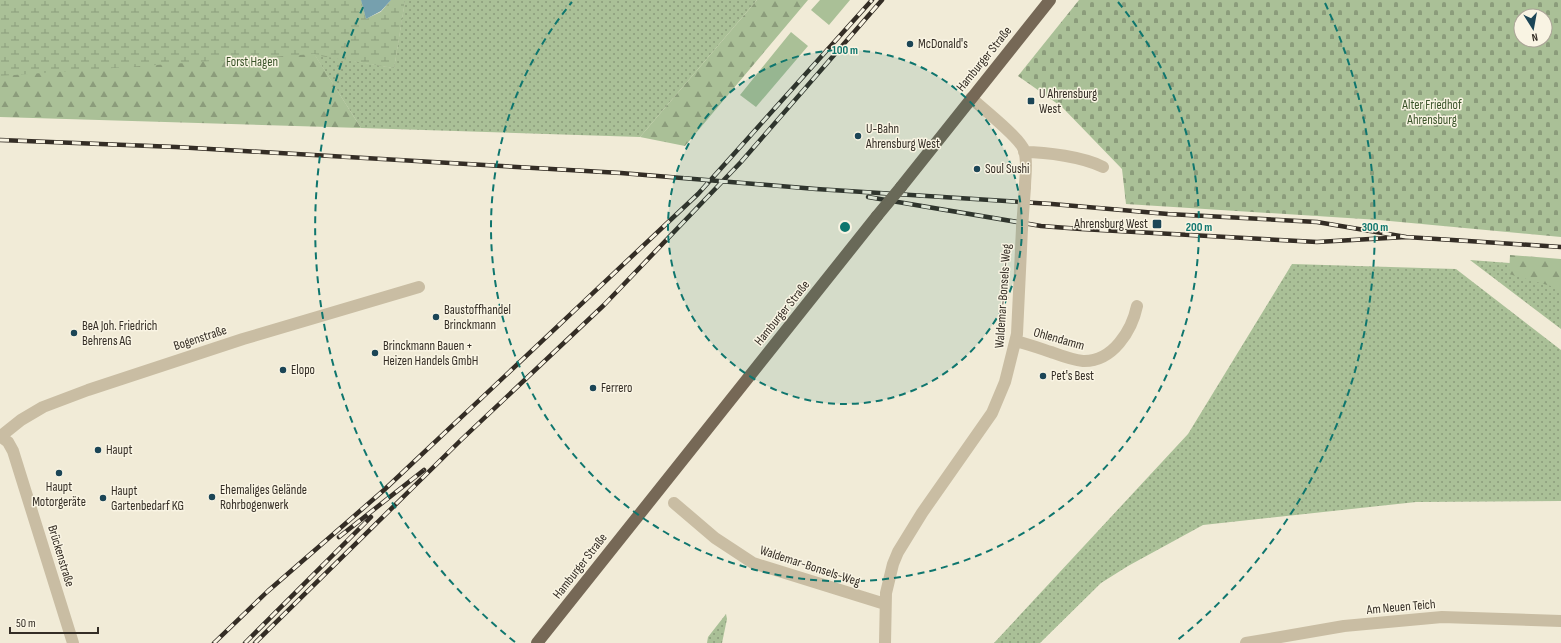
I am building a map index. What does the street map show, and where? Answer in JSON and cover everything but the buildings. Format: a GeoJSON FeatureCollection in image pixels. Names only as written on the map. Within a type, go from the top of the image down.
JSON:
{"type":"FeatureCollection","features":[{"type":"Feature","properties":{"kind":"main road","name":"Hamburger Straße"},"geometry":{"type":"LineString","coordinates":[[537,643],[1050,0]]}},
{"type":"Feature","properties":{"kind":"street"},"geometry":{"type":"LineString","coordinates":[[971,98],[1016,139],[1024,152],[1038,152],[1094,162],[1103,167]]}},
{"type":"Feature","properties":{"kind":"street","name":"Waldemar-Bonsels-Weg"},"geometry":{"type":"LineString","coordinates":[[885,643],[885,604],[890,576],[898,552],[922,513],[992,413],[1005,382],[1016,341],[1018,322],[1026,161],[1024,152]]}},
{"type":"Feature","properties":{"kind":"street","name":"Bogenstraße"},"geometry":{"type":"LineString","coordinates":[[0,436],[43,407],[88,390],[243,339],[419,286]]}},
{"type":"Feature","properties":{"kind":"street","name":"Ohlendamm"},"geometry":{"type":"LineString","coordinates":[[1016,341],[1073,360],[1086,361],[1097,358],[1116,347],[1134,319],[1137,306]]}},
{"type":"Feature","properties":{"kind":"street","name":"Brückenstraße"},"geometry":{"type":"LineString","coordinates":[[0,436],[8,442],[13,451],[73,643]]}},
{"type":"Feature","properties":{"kind":"street","name":"Waldemar-Bonsels-Weg"},"geometry":{"type":"LineString","coordinates":[[674,503],[715,538],[753,563],[885,604]]}},
{"type":"Feature","properties":{"kind":"street","name":"Am Neuen Teich"},"geometry":{"type":"LineString","coordinates":[[1246,643],[1344,626],[1442,617],[1561,621]]}},
{"type":"Feature","properties":{"kind":"green space","name":"Forst Hagen"},"geometry":{"type":"Polygon","coordinates":[[[0,0],[361,0],[366,19],[381,12],[391,0],[405,0],[394,68],[315,55],[361,128],[0,117],[0,0]]]}},
{"type":"Feature","properties":{"kind":"green space"},"geometry":{"type":"Polygon","coordinates":[[[0,0],[361,0],[366,19],[381,12],[391,0],[405,0],[394,68],[314,54],[0,76],[0,0]]]}},
{"type":"Feature","properties":{"kind":"green space"},"geometry":{"type":"Polygon","coordinates":[[[405,0],[757,0],[640,137],[361,128],[314,54],[394,68],[405,0]]]}},
{"type":"Feature","properties":{"kind":"green space"},"geometry":{"type":"Polygon","coordinates":[[[757,0],[808,0],[685,146],[640,137],[757,0]]]}},
{"type":"Feature","properties":{"kind":"green space"},"geometry":{"type":"Polygon","coordinates":[[[820,0],[850,0],[829,25],[811,10],[820,0]]]}},
{"type":"Feature","properties":{"kind":"green space","name":"Alter Friedhof Ahrensburg"},"geometry":{"type":"Polygon","coordinates":[[[1079,0],[1561,0],[1561,237],[1379,220],[1126,204],[1122,169],[1062,107],[1018,76],[1079,0]]]}},
{"type":"Feature","properties":{"kind":"green space"},"geometry":{"type":"Polygon","coordinates":[[[791,32],[808,46],[756,107],[740,95],[791,32]]]}},
{"type":"Feature","properties":{"kind":"green space"},"geometry":{"type":"Polygon","coordinates":[[[1510,255],[1561,259],[1561,289],[1509,274],[1510,255]]]}},
{"type":"Feature","properties":{"kind":"green space"},"geometry":{"type":"Polygon","coordinates":[[[1470,260],[1561,267],[1561,329],[1470,260]]]}},
{"type":"Feature","properties":{"kind":"green space"},"geometry":{"type":"Polygon","coordinates":[[[1292,264],[1456,269],[1561,350],[1561,501],[1416,502],[1203,525],[1128,566],[1101,583],[1040,643],[994,643],[1188,434],[1292,264]]]}},
{"type":"Feature","properties":{"kind":"green space"},"geometry":{"type":"Polygon","coordinates":[[[726,614],[727,619],[722,643],[707,643],[708,637],[726,614]]]}},
{"type":"Feature","properties":{"kind":"water"},"geometry":{"type":"Polygon","coordinates":[[[361,0],[391,0],[381,11],[366,19],[361,0]]]}},
{"type":"Feature","properties":{"kind":"railway"},"geometry":{"type":"LineString","coordinates":[[214,643],[268,591],[384,490],[698,194],[872,0]]}},
{"type":"Feature","properties":{"kind":"railway"},"geometry":{"type":"LineString","coordinates":[[255,643],[461,440],[604,305],[741,162],[882,0]]}},
{"type":"Feature","properties":{"kind":"railway"},"geometry":{"type":"LineString","coordinates":[[0,140],[176,147],[621,173],[816,189],[1052,204],[1168,214],[1317,222],[1406,237]]}},
{"type":"Feature","properties":{"kind":"railway"},"geometry":{"type":"LineString","coordinates":[[868,197],[1041,226],[1081,229],[1317,242],[1406,237],[1561,247]]}},
{"type":"Feature","properties":{"kind":"railway"},"geometry":{"type":"LineString","coordinates":[[339,537],[424,470]]}},
{"type":"Feature","properties":{"kind":"railway"},"geometry":{"type":"LineString","coordinates":[[245,643],[371,517]]}},
{"type":"Feature","properties":{"kind":"place","name":"McDonald's"},"geometry":{"type":"Point","coordinates":[910,44]}},
{"type":"Feature","properties":{"kind":"place","name":"U Ahrensburg West"},"geometry":{"type":"Point","coordinates":[1031,101]}},
{"type":"Feature","properties":{"kind":"place","name":"U-Bahn Ahrensburg West"},"geometry":{"type":"Point","coordinates":[858,136]}},
{"type":"Feature","properties":{"kind":"place","name":"Soul Sushi"},"geometry":{"type":"Point","coordinates":[977,169]}},
{"type":"Feature","properties":{"kind":"place","name":"Ahrensburg West"},"geometry":{"type":"Point","coordinates":[1157,224]}},
{"type":"Feature","properties":{"kind":"place","name":"Baustoffhandel Brinckmann"},"geometry":{"type":"Point","coordinates":[436,317]}},
{"type":"Feature","properties":{"kind":"place","name":"BeA Joh. Friedrich Behrens AG"},"geometry":{"type":"Point","coordinates":[74,333]}},
{"type":"Feature","properties":{"kind":"place","name":"Brinckmann Bauen + Heizen Handels GmbH"},"geometry":{"type":"Point","coordinates":[375,353]}},
{"type":"Feature","properties":{"kind":"place","name":"Elopo"},"geometry":{"type":"Point","coordinates":[283,370]}},
{"type":"Feature","properties":{"kind":"place","name":"Pet's Best"},"geometry":{"type":"Point","coordinates":[1043,376]}},
{"type":"Feature","properties":{"kind":"place","name":"Ferrero"},"geometry":{"type":"Point","coordinates":[593,388]}},
{"type":"Feature","properties":{"kind":"place","name":"Haupt"},"geometry":{"type":"Point","coordinates":[98,450]}},
{"type":"Feature","properties":{"kind":"place","name":"Haupt Motorgeräte"},"geometry":{"type":"Point","coordinates":[59,473]}},
{"type":"Feature","properties":{"kind":"place","name":"Ehemaliges Gelände Rohrbogenwerk"},"geometry":{"type":"Point","coordinates":[212,497]}},
{"type":"Feature","properties":{"kind":"place","name":"Haupt Gartenbedarf KG"},"geometry":{"type":"Point","coordinates":[103,498]}}]}
